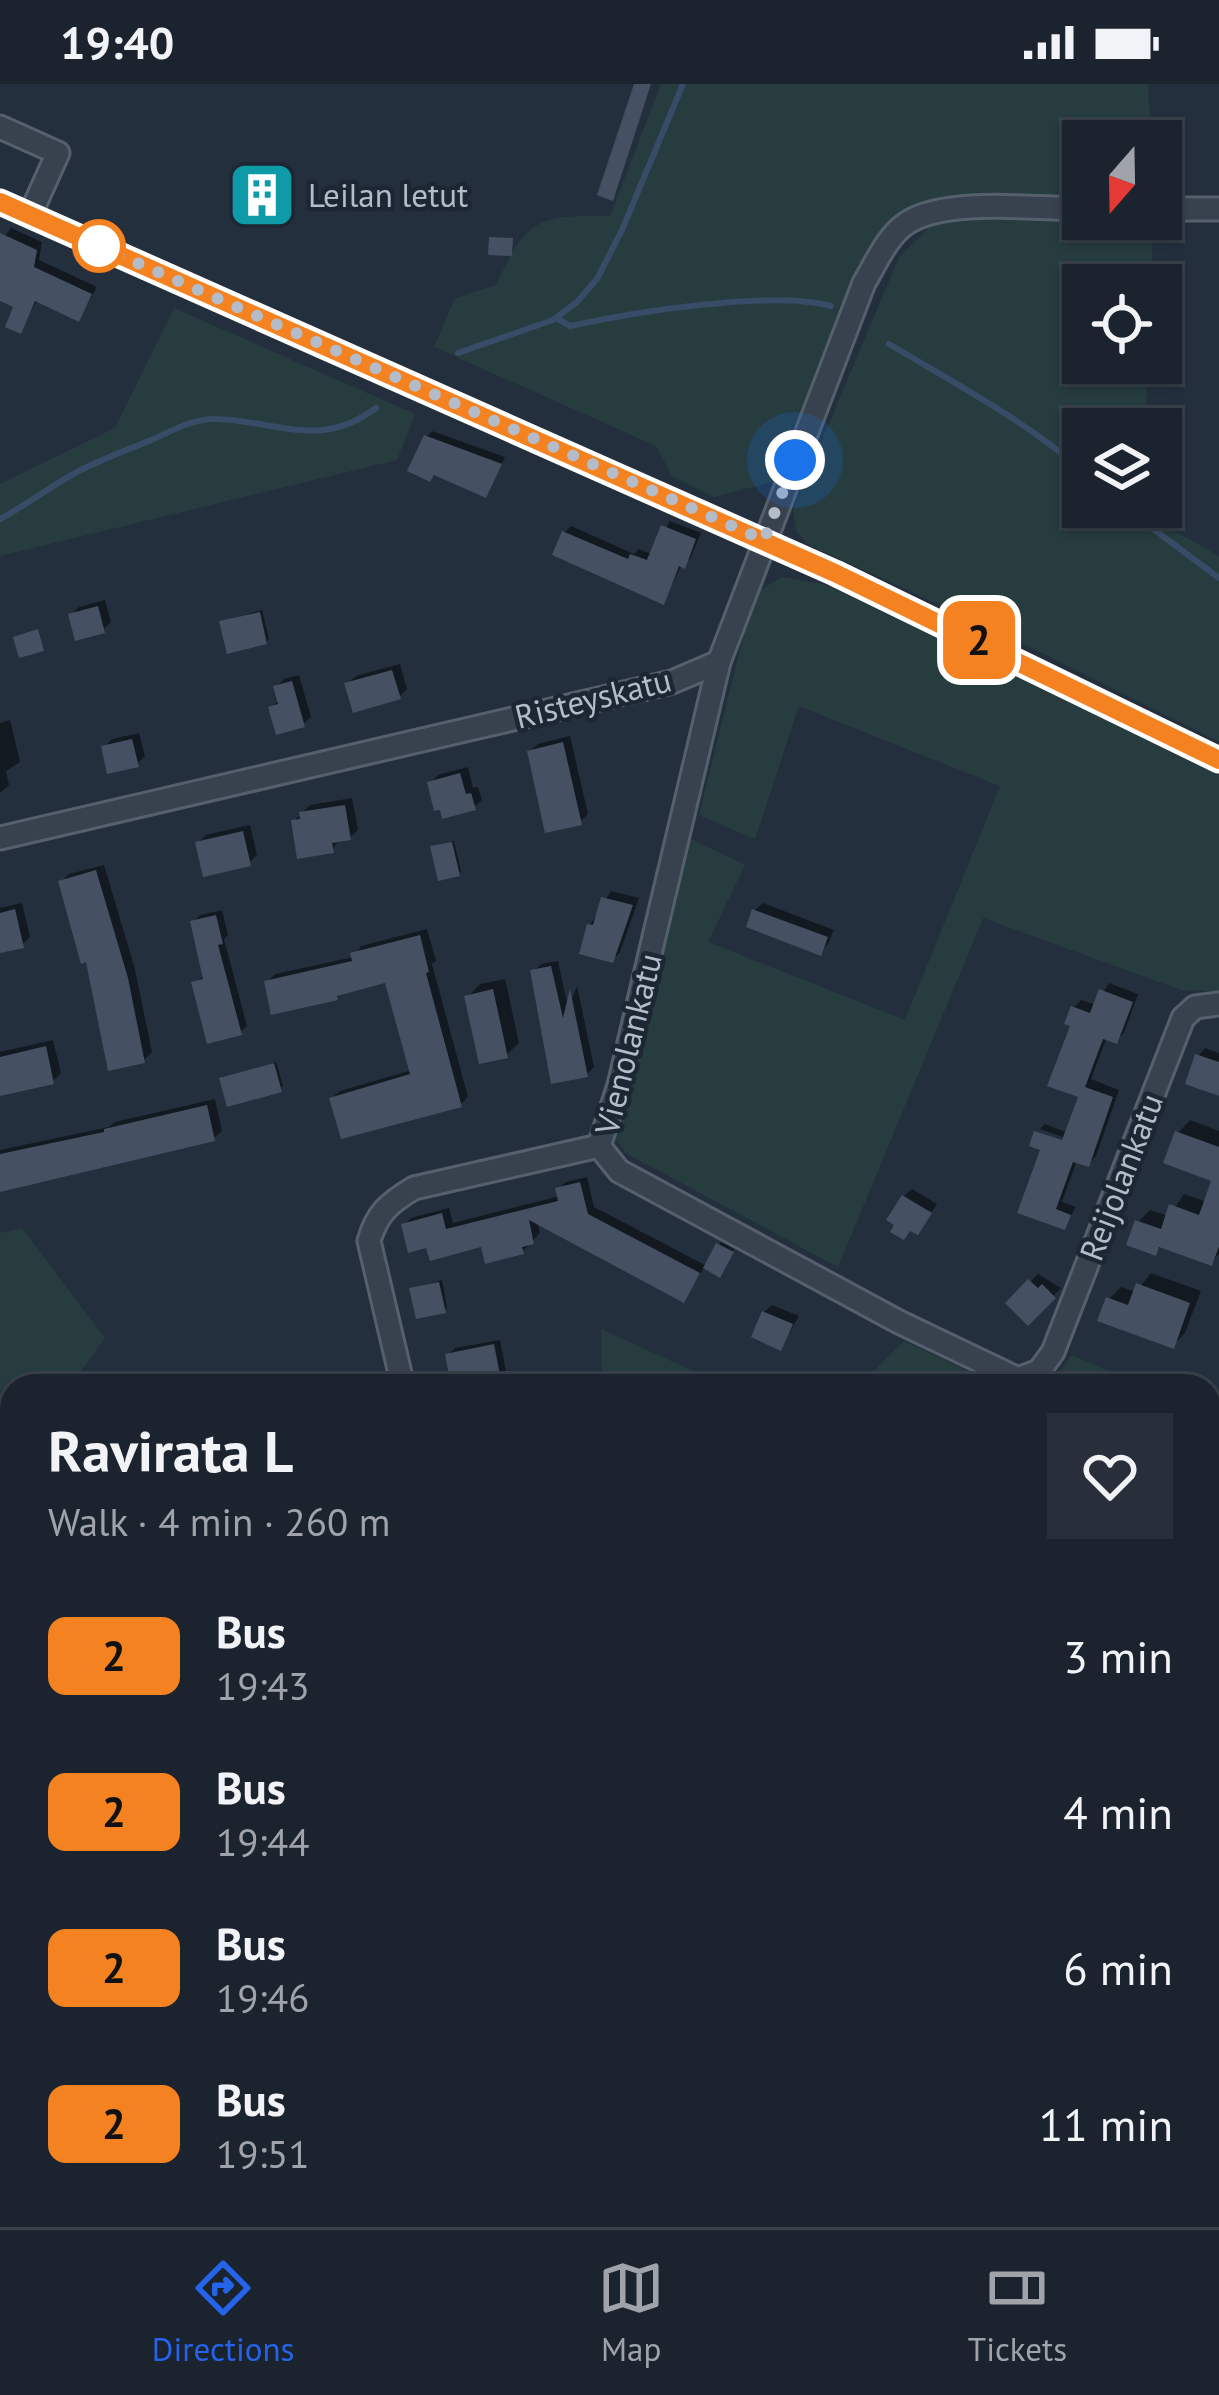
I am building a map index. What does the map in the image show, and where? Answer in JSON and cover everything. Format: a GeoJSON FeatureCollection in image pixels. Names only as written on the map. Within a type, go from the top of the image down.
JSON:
{"type":"FeatureCollection","features":[{"type":"Feature","properties":{"kind":"street"},"geometry":{"type":"LineString","coordinates":[[0,128],[58,153],[30,215]]}},
{"type":"Feature","properties":{"kind":"street"},"geometry":{"type":"LineString","coordinates":[[0,202],[764,540],[1219,760]]}},
{"type":"Feature","properties":{"kind":"street"},"geometry":{"type":"LineString","coordinates":[[719,662],[864,283],[886,244],[905,224],[926,214],[964,208],[1062,209]]}},
{"type":"Feature","properties":{"kind":"street"},"geometry":{"type":"LineString","coordinates":[[1182,209],[1219,209]]}},
{"type":"Feature","properties":{"kind":"street","name":"Risteyskatu"},"geometry":{"type":"LineString","coordinates":[[0,838],[672,682],[719,662]]}},
{"type":"Feature","properties":{"kind":"street","name":"Vienolankatu"},"geometry":{"type":"LineString","coordinates":[[719,662],[619,1085],[599,1146],[619,1171],[899,1322],[1008,1374]]}},
{"type":"Feature","properties":{"kind":"street","name":"Reijolankatu"},"geometry":{"type":"LineString","coordinates":[[1039,1371],[1052,1352],[1089,1262],[1183,1018],[1195,1006],[1219,1004]]}},
{"type":"Feature","properties":{"kind":"street"},"geometry":{"type":"LineString","coordinates":[[400,1374],[369,1241],[375,1220],[388,1203],[414,1188],[599,1146]]}},
{"type":"Feature","properties":{"kind":"street","name":"Vienolankatu"},"geometry":{"type":"LineString","coordinates":[[1031,1374],[1039,1371]]}},
{"type":"Feature","properties":{"kind":"green space"},"geometry":{"type":"Polygon","coordinates":[[[661,84],[1148,84],[1150,120],[1062,120],[1062,196],[948,196],[899,216],[854,276],[775,481],[714,497],[672,476],[656,446],[434,347],[455,298],[496,285],[527,233],[550,220],[610,216],[661,84]]]}},
{"type":"Feature","properties":{"kind":"green space"},"geometry":{"type":"Polygon","coordinates":[[[1062,218],[1062,240],[1152,240],[1152,264],[1062,264],[1062,384],[1147,384],[1146,408],[1062,408],[1062,528],[1170,528],[1219,556],[1219,742],[1014,639],[809,545],[796,531],[793,509],[899,257],[932,225],[1062,218]]]}},
{"type":"Feature","properties":{"kind":"green space"},"geometry":{"type":"Polygon","coordinates":[[[174,308],[415,414],[397,460],[0,556],[0,484],[115,428],[174,308]]]}},
{"type":"Feature","properties":{"kind":"green space"},"geometry":{"type":"Polygon","coordinates":[[[782,577],[823,584],[949,641],[1219,775],[1219,992],[1181,990],[983,918],[838,1267],[627,1154],[613,1137],[691,839],[745,865],[708,942],[905,1020],[1000,786],[799,706],[755,839],[699,815],[754,594],[782,577]]]}},
{"type":"Feature","properties":{"kind":"green space"},"geometry":{"type":"Polygon","coordinates":[[[22,1228],[105,1338],[79,1374],[0,1374],[0,1233],[22,1228]]]}},
{"type":"Feature","properties":{"kind":"green space"},"geometry":{"type":"Polygon","coordinates":[[[601,1329],[700,1374],[602,1374],[601,1329]]]}},
{"type":"Feature","properties":{"kind":"green space"},"geometry":{"type":"Polygon","coordinates":[[[904,1341],[974,1374],[871,1374],[904,1341]]]}},
{"type":"Feature","properties":{"kind":"green space"},"geometry":{"type":"Polygon","coordinates":[[[1072,1355],[1115,1374],[1058,1374],[1072,1355]]]}},
{"type":"Feature","properties":{"kind":"building"},"geometry":{"type":"Polygon","coordinates":[[[634,84],[651,84],[613,201],[597,195],[634,84]]]}},
{"type":"Feature","properties":{"kind":"building","name":"Leilan letut"},"geometry":{"type":"Polygon","coordinates":[[[256,178],[278,188],[269,212],[244,202],[256,178]]]}},
{"type":"Feature","properties":{"kind":"building"},"geometry":{"type":"Polygon","coordinates":[[[0,233],[37,250],[34,267],[92,294],[79,322],[35,301],[21,334],[5,327],[13,307],[0,301],[0,233]]]}},
{"type":"Feature","properties":{"kind":"building"},"geometry":{"type":"Polygon","coordinates":[[[489,237],[513,238],[512,256],[488,255],[489,237]]]}},
{"type":"Feature","properties":{"kind":"building"},"geometry":{"type":"Polygon","coordinates":[[[424,435],[502,464],[486,498],[434,475],[430,482],[407,471],[424,435]]]}},
{"type":"Feature","properties":{"kind":"building"},"geometry":{"type":"Polygon","coordinates":[[[661,525],[696,539],[664,605],[552,555],[562,531],[628,559],[630,554],[647,560],[661,525]]]}},
{"type":"Feature","properties":{"kind":"building"},"geometry":{"type":"Polygon","coordinates":[[[98,606],[105,633],[75,641],[68,614],[98,606]]]}},
{"type":"Feature","properties":{"kind":"building"},"geometry":{"type":"Polygon","coordinates":[[[260,612],[267,644],[227,654],[219,621],[260,612]]]}},
{"type":"Feature","properties":{"kind":"building"},"geometry":{"type":"Polygon","coordinates":[[[38,629],[44,651],[19,658],[13,637],[38,629]]]}},
{"type":"Feature","properties":{"kind":"building"},"geometry":{"type":"Polygon","coordinates":[[[392,670],[401,699],[353,713],[344,683],[392,670]]]}},
{"type":"Feature","properties":{"kind":"building"},"geometry":{"type":"Polygon","coordinates":[[[292,681],[305,727],[276,735],[268,707],[278,704],[273,686],[292,681]]]}},
{"type":"Feature","properties":{"kind":"building"},"geometry":{"type":"Polygon","coordinates":[[[132,739],[139,767],[107,774],[101,746],[132,739]]]}},
{"type":"Feature","properties":{"kind":"building"},"geometry":{"type":"Polygon","coordinates":[[[563,742],[582,825],[545,833],[527,751],[563,742]]]}},
{"type":"Feature","properties":{"kind":"building"},"geometry":{"type":"Polygon","coordinates":[[[460,773],[476,810],[442,819],[440,810],[434,811],[427,782],[460,773]]]}},
{"type":"Feature","properties":{"kind":"building"},"geometry":{"type":"Polygon","coordinates":[[[345,805],[351,840],[332,843],[334,853],[297,859],[291,820],[300,819],[299,812],[345,805]]]}},
{"type":"Feature","properties":{"kind":"building"},"geometry":{"type":"Polygon","coordinates":[[[243,831],[251,866],[203,877],[195,842],[243,831]]]}},
{"type":"Feature","properties":{"kind":"building"},"geometry":{"type":"Polygon","coordinates":[[[452,842],[460,876],[438,881],[430,846],[452,842]]]}},
{"type":"Feature","properties":{"kind":"building"},"geometry":{"type":"Polygon","coordinates":[[[96,870],[128,978],[145,1063],[108,1071],[86,962],[81,964],[58,881],[96,870]]]}},
{"type":"Feature","properties":{"kind":"building"},"geometry":{"type":"Polygon","coordinates":[[[601,897],[633,905],[613,963],[579,954],[601,897]]]}},
{"type":"Feature","properties":{"kind":"building"},"geometry":{"type":"Polygon","coordinates":[[[15,909],[24,948],[0,953],[0,913],[15,909]]]}},
{"type":"Feature","properties":{"kind":"building"},"geometry":{"type":"Polygon","coordinates":[[[752,909],[828,937],[821,956],[746,927],[752,909]]]}},
{"type":"Feature","properties":{"kind":"building"},"geometry":{"type":"Polygon","coordinates":[[[216,915],[223,944],[218,945],[242,1035],[207,1044],[191,982],[203,979],[190,921],[216,915]]]}},
{"type":"Feature","properties":{"kind":"building"},"geometry":{"type":"Polygon","coordinates":[[[420,935],[462,1107],[341,1139],[329,1098],[410,1074],[385,983],[337,996],[338,1000],[271,1015],[264,981],[352,961],[350,953],[420,935]]]}},
{"type":"Feature","properties":{"kind":"building"},"geometry":{"type":"Polygon","coordinates":[[[551,966],[563,1018],[570,989],[588,1077],[551,1084],[530,970],[551,966]]]}},
{"type":"Feature","properties":{"kind":"building"},"geometry":{"type":"Polygon","coordinates":[[[493,989],[508,1058],[479,1064],[464,996],[493,989]]]}},
{"type":"Feature","properties":{"kind":"building"},"geometry":{"type":"Polygon","coordinates":[[[1099,989],[1133,1002],[1117,1044],[1103,1039],[1085,1087],[1113,1097],[1089,1167],[1073,1162],[1056,1209],[1071,1215],[1065,1230],[1017,1213],[1040,1150],[1029,1146],[1034,1131],[1062,1140],[1078,1097],[1047,1086],[1070,1026],[1064,1024],[1071,1006],[1090,1013],[1099,989]]]}},
{"type":"Feature","properties":{"kind":"building"},"geometry":{"type":"Polygon","coordinates":[[[46,1046],[54,1084],[0,1096],[0,1057],[46,1046]]]}},
{"type":"Feature","properties":{"kind":"building"},"geometry":{"type":"Polygon","coordinates":[[[1195,1054],[1219,1062],[1219,1096],[1185,1084],[1195,1054]]]}},
{"type":"Feature","properties":{"kind":"building"},"geometry":{"type":"Polygon","coordinates":[[[274,1063],[282,1092],[227,1107],[219,1078],[274,1063]]]}},
{"type":"Feature","properties":{"kind":"building"},"geometry":{"type":"Polygon","coordinates":[[[207,1105],[215,1141],[0,1192],[0,1154],[207,1105]]]}},
{"type":"Feature","properties":{"kind":"building"},"geometry":{"type":"Polygon","coordinates":[[[1175,1131],[1219,1147],[1219,1246],[1212,1266],[1159,1247],[1156,1256],[1126,1245],[1135,1220],[1161,1229],[1169,1204],[1199,1215],[1211,1181],[1163,1163],[1175,1131]]]}},
{"type":"Feature","properties":{"kind":"building"},"geometry":{"type":"Polygon","coordinates":[[[580,1182],[588,1214],[700,1273],[684,1303],[529,1220],[534,1244],[522,1247],[524,1254],[485,1264],[481,1247],[430,1261],[426,1248],[408,1253],[401,1224],[442,1213],[446,1229],[558,1201],[555,1188],[580,1182]]]}},
{"type":"Feature","properties":{"kind":"building"},"geometry":{"type":"Polygon","coordinates":[[[902,1195],[932,1213],[918,1235],[910,1231],[904,1240],[890,1232],[894,1225],[886,1220],[902,1195]]]}},
{"type":"Feature","properties":{"kind":"building"},"geometry":{"type":"Polygon","coordinates":[[[716,1243],[734,1252],[720,1278],[703,1268],[716,1243]]]}},
{"type":"Feature","properties":{"kind":"building"},"geometry":{"type":"Polygon","coordinates":[[[1028,1279],[1038,1288],[1042,1284],[1056,1298],[1028,1326],[1005,1303],[1028,1279]]]}},
{"type":"Feature","properties":{"kind":"building"},"geometry":{"type":"Polygon","coordinates":[[[439,1282],[446,1313],[416,1319],[409,1288],[439,1282]]]}},
{"type":"Feature","properties":{"kind":"building"},"geometry":{"type":"Polygon","coordinates":[[[1136,1283],[1190,1303],[1174,1349],[1097,1321],[1106,1297],[1128,1305],[1136,1283]]]}},
{"type":"Feature","properties":{"kind":"building"},"geometry":{"type":"Polygon","coordinates":[[[762,1311],[793,1324],[781,1351],[751,1337],[762,1311]]]}},
{"type":"Feature","properties":{"kind":"building"},"geometry":{"type":"Polygon","coordinates":[[[494,1344],[500,1374],[449,1374],[445,1354],[494,1344]]]}},
{"type":"Feature","properties":{"kind":"waterway"},"geometry":{"type":"LineString","coordinates":[[458,353],[553,320],[597,279],[683,84]]}},
{"type":"Feature","properties":{"kind":"waterway"},"geometry":{"type":"LineString","coordinates":[[558,319],[570,326],[665,309],[774,300],[831,306]]}},
{"type":"Feature","properties":{"kind":"waterway"},"geometry":{"type":"LineString","coordinates":[[889,344],[1062,455]]}},
{"type":"Feature","properties":{"kind":"waterway"},"geometry":{"type":"LineString","coordinates":[[0,519],[79,471],[193,422],[217,419],[317,430],[356,421],[376,408]]}},
{"type":"Feature","properties":{"kind":"waterway"},"geometry":{"type":"LineString","coordinates":[[1152,528],[1219,578]]}},
{"type":"Feature","properties":{"kind":"bus line","name":"2"},"geometry":{"type":"LineString","coordinates":[[0,202],[835,573],[1219,760]]}},
{"type":"Feature","properties":{"kind":"place","name":"Leilan letut"},"geometry":{"type":"Point","coordinates":[262,195]}},
{"type":"Feature","properties":{"kind":"route"},"geometry":{"type":"LineString","coordinates":[[99,246],[764,540],[795,460]]}}]}
